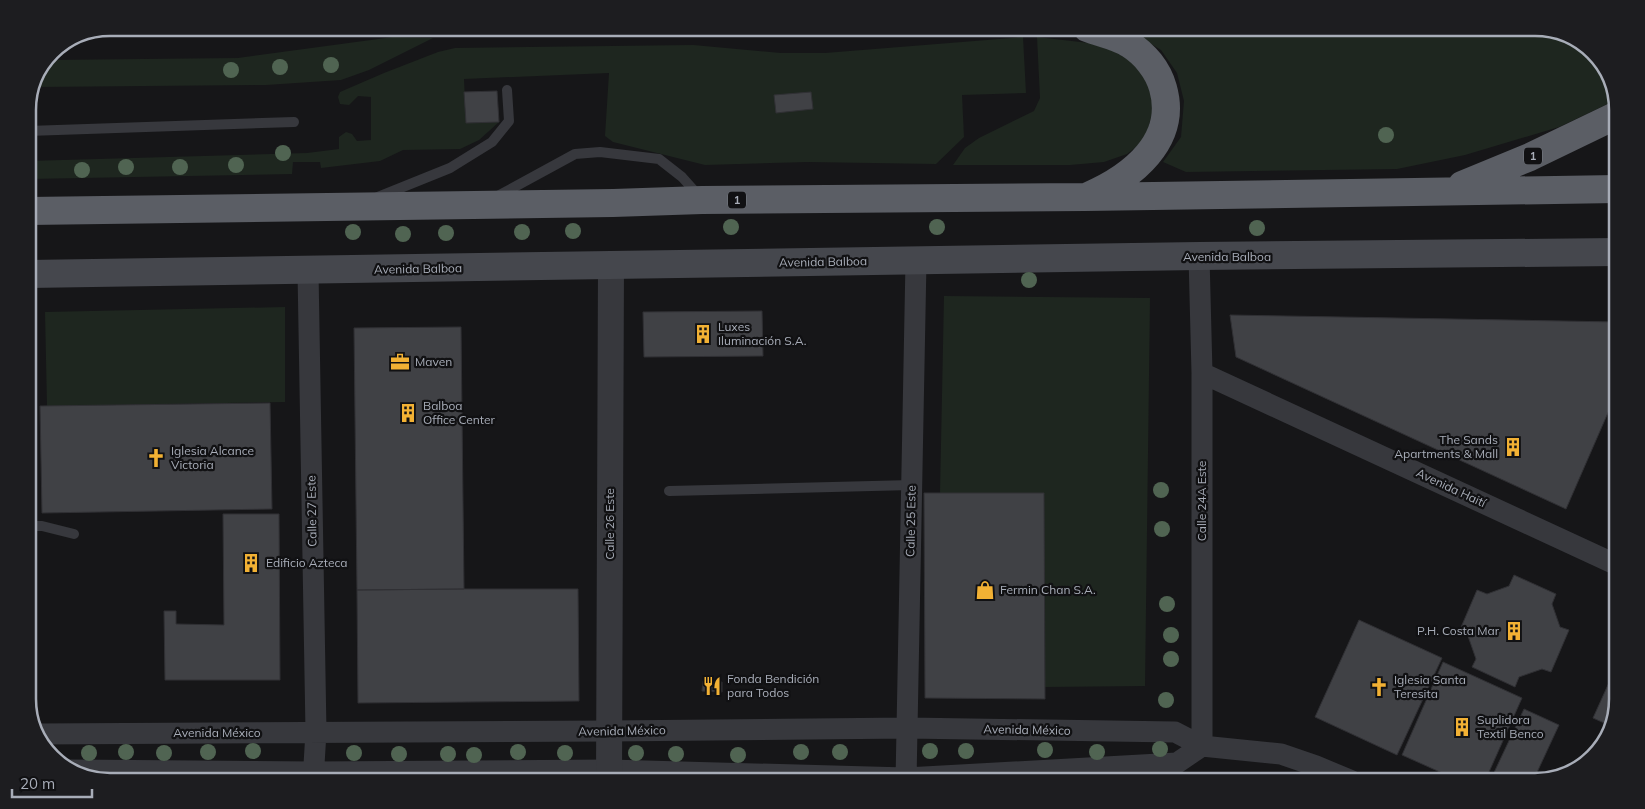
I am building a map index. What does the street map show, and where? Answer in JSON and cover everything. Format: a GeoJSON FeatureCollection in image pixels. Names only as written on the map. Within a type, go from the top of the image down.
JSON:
{"type":"FeatureCollection","features":[{"type":"Feature","properties":{"kind":"highway"},"geometry":{"type":"LineString","coordinates":[[1085,197],[1121,179],[1151,151],[1162,134],[1167,118],[1167,101],[1161,79],[1140,52],[1127,43],[1108,36]]}},
{"type":"Feature","properties":{"kind":"highway","name":"1"},"geometry":{"type":"LineString","coordinates":[[36,211],[1446,191],[1530,157],[1609,119]]}},
{"type":"Feature","properties":{"kind":"highway"},"geometry":{"type":"LineString","coordinates":[[1446,191],[1609,189]]}},
{"type":"Feature","properties":{"kind":"main road","name":"Avenida Balboa"},"geometry":{"type":"LineString","coordinates":[[36,274],[1199,256],[1609,252]]}},
{"type":"Feature","properties":{"kind":"street","name":"Calle 24A Este"},"geometry":{"type":"LineString","coordinates":[[1199,256],[1202,373],[1202,746]]}},
{"type":"Feature","properties":{"kind":"street","name":"Calle 25 Este"},"geometry":{"type":"LineString","coordinates":[[906,773],[916,261]]}},
{"type":"Feature","properties":{"kind":"street","name":"Calle 26 Este"},"geometry":{"type":"LineString","coordinates":[[609,773],[611,266]]}},
{"type":"Feature","properties":{"kind":"street","name":"Calle 27 Este"},"geometry":{"type":"LineString","coordinates":[[308,270],[316,732],[313,773]]}},
{"type":"Feature","properties":{"kind":"street","name":"Avenida Haití"},"geometry":{"type":"LineString","coordinates":[[1202,373],[1609,561]]}},
{"type":"Feature","properties":{"kind":"street","name":"Avenida México"},"geometry":{"type":"LineString","coordinates":[[45,734],[908,728],[1175,732],[1202,746],[1281,754],[1332,773]]}},
{"type":"Feature","properties":{"kind":"street"},"geometry":{"type":"LineString","coordinates":[[1018,773],[1178,763],[1202,746]]}},
{"type":"Feature","properties":{"kind":"street"},"geometry":{"type":"LineString","coordinates":[[95,771],[174,773]]}},
{"type":"Feature","properties":{"kind":"lane"},"geometry":{"type":"LineString","coordinates":[[356,206],[450,168],[492,142],[509,121],[508,90]]}},
{"type":"Feature","properties":{"kind":"lane"},"geometry":{"type":"LineString","coordinates":[[36,131],[294,122]]}},
{"type":"Feature","properties":{"kind":"lane"},"geometry":{"type":"LineString","coordinates":[[484,204],[575,154],[600,152],[659,158],[682,176],[702,200]]}},
{"type":"Feature","properties":{"kind":"lane"},"geometry":{"type":"LineString","coordinates":[[668,491],[912,485]]}},
{"type":"Feature","properties":{"kind":"lane"},"geometry":{"type":"LineString","coordinates":[[36,526],[74,534]]}},
{"type":"Feature","properties":{"kind":"shaded area"},"geometry":{"type":"Polygon","coordinates":[[[1138,36],[1545,37],[1568,44],[1590,61],[1605,86],[1609,103],[1559,127],[1465,155],[1397,169],[1186,172],[1163,162],[1181,137],[1184,101],[1177,73],[1161,50],[1138,36]]]}},
{"type":"Feature","properties":{"kind":"shaded area"},"geometry":{"type":"Polygon","coordinates":[[[393,37],[433,38],[369,70],[341,80],[266,85],[40,87],[44,77],[56,60],[238,58],[393,37]]]}},
{"type":"Feature","properties":{"kind":"shaded area"},"geometry":{"type":"Polygon","coordinates":[[[1023,37],[1026,93],[962,95],[964,137],[936,164],[808,162],[705,165],[613,142],[605,136],[609,73],[464,79],[466,123],[499,122],[479,140],[460,149],[403,150],[380,161],[321,168],[320,162],[293,162],[292,174],[36,179],[36,161],[307,153],[339,149],[339,137],[346,132],[352,134],[357,141],[371,140],[371,97],[358,96],[349,105],[340,104],[338,97],[340,92],[438,52],[455,48],[693,45],[781,53],[825,53],[1023,37]]]}},
{"type":"Feature","properties":{"kind":"shaded area"},"geometry":{"type":"Polygon","coordinates":[[[1037,37],[1089,43],[1113,51],[1134,63],[1149,81],[1155,103],[1145,140],[1127,154],[1104,162],[1070,165],[953,165],[965,148],[979,138],[1034,111],[1040,98],[1037,37]]]}},
{"type":"Feature","properties":{"kind":"shaded area"},"geometry":{"type":"Polygon","coordinates":[[[944,296],[1150,298],[1145,686],[1045,687],[1044,493],[940,493],[944,296]]]}},
{"type":"Feature","properties":{"kind":"shaded area"},"geometry":{"type":"Polygon","coordinates":[[[285,307],[285,402],[47,406],[45,312],[285,307]]]}},
{"type":"Feature","properties":{"kind":"building"},"geometry":{"type":"Polygon","coordinates":[[[497,91],[499,122],[466,123],[464,92],[497,91]]]}},
{"type":"Feature","properties":{"kind":"building"},"geometry":{"type":"Polygon","coordinates":[[[811,92],[813,109],[776,113],[774,95],[811,92]]]}},
{"type":"Feature","properties":{"kind":"building","name":"Luxes Iluminación S.A."},"geometry":{"type":"Polygon","coordinates":[[[762,311],[763,356],[644,357],[643,312],[762,311]]]}},
{"type":"Feature","properties":{"kind":"building","name":"The Sands Apartments & Mall"},"geometry":{"type":"Polygon","coordinates":[[[1230,315],[1609,322],[1609,410],[1566,509],[1236,357],[1230,315]]]}},
{"type":"Feature","properties":{"kind":"building","name":"Balboa Office Center"},"geometry":{"type":"Polygon","coordinates":[[[461,327],[464,589],[357,590],[354,328],[461,327]]]}},
{"type":"Feature","properties":{"kind":"building","name":"Iglesia Alcance Victoria"},"geometry":{"type":"Polygon","coordinates":[[[270,403],[272,509],[42,513],[40,406],[270,403]]]}},
{"type":"Feature","properties":{"kind":"building","name":"Fermin Chan S.A."},"geometry":{"type":"Polygon","coordinates":[[[924,493],[1044,493],[1045,699],[925,698],[924,493]]]}},
{"type":"Feature","properties":{"kind":"building","name":"Edificio Azteca"},"geometry":{"type":"Polygon","coordinates":[[[223,514],[279,514],[280,680],[165,680],[164,611],[176,611],[176,624],[224,625],[223,514]]]}},
{"type":"Feature","properties":{"kind":"building","name":"P.H. Costa Mar"},"geometry":{"type":"Polygon","coordinates":[[[1514,575],[1556,594],[1552,604],[1560,627],[1569,630],[1551,672],[1542,669],[1519,677],[1515,687],[1472,667],[1476,659],[1468,636],[1459,632],[1477,590],[1487,594],[1509,586],[1514,575]]]}},
{"type":"Feature","properties":{"kind":"building"},"geometry":{"type":"Polygon","coordinates":[[[578,589],[579,701],[358,703],[357,590],[578,589]]]}},
{"type":"Feature","properties":{"kind":"building","name":"Iglesia Santa Teresita"},"geometry":{"type":"Polygon","coordinates":[[[1359,620],[1442,658],[1397,755],[1315,717],[1359,620]]]}},
{"type":"Feature","properties":{"kind":"building","name":"Suplidora Textil Benco"},"geometry":{"type":"Polygon","coordinates":[[[1443,662],[1522,698],[1489,773],[1442,773],[1402,755],[1443,662]]]}},
{"type":"Feature","properties":{"kind":"building","name":"Fonda Bendición para Todos"},"geometry":{"type":"Polygon","coordinates":[[[703,681],[722,682],[722,692],[702,691],[703,681]]]}},
{"type":"Feature","properties":{"kind":"building"},"geometry":{"type":"Polygon","coordinates":[[[1609,683],[1608,709],[1604,723],[1593,718],[1609,683]]]}},
{"type":"Feature","properties":{"kind":"building"},"geometry":{"type":"Polygon","coordinates":[[[1524,709],[1559,725],[1537,773],[1494,773],[1524,709]]]}},
{"type":"Feature","properties":{"kind":"place","name":"Luxes Iluminación S.A."},"geometry":{"type":"Point","coordinates":[703,334]}},
{"type":"Feature","properties":{"kind":"place","name":"Maven"},"geometry":{"type":"Point","coordinates":[400,362]}},
{"type":"Feature","properties":{"kind":"place","name":"Balboa Office Center"},"geometry":{"type":"Point","coordinates":[408,413]}},
{"type":"Feature","properties":{"kind":"place","name":"The Sands Apartments & Mall"},"geometry":{"type":"Point","coordinates":[1513,447]}},
{"type":"Feature","properties":{"kind":"place","name":"Iglesia Alcance Victoria"},"geometry":{"type":"Point","coordinates":[156,458]}},
{"type":"Feature","properties":{"kind":"place","name":"Edificio Azteca"},"geometry":{"type":"Point","coordinates":[251,563]}},
{"type":"Feature","properties":{"kind":"place","name":"Fermin Chan S.A."},"geometry":{"type":"Point","coordinates":[985,590]}},
{"type":"Feature","properties":{"kind":"place","name":"P.H. Costa Mar"},"geometry":{"type":"Point","coordinates":[1514,631]}},
{"type":"Feature","properties":{"kind":"place","name":"Fonda Bendición para Todos"},"geometry":{"type":"Point","coordinates":[712,686]}},
{"type":"Feature","properties":{"kind":"place","name":"Iglesia Santa Teresita"},"geometry":{"type":"Point","coordinates":[1379,687]}},
{"type":"Feature","properties":{"kind":"place","name":"Suplidora Textil Benco"},"geometry":{"type":"Point","coordinates":[1462,727]}}]}
